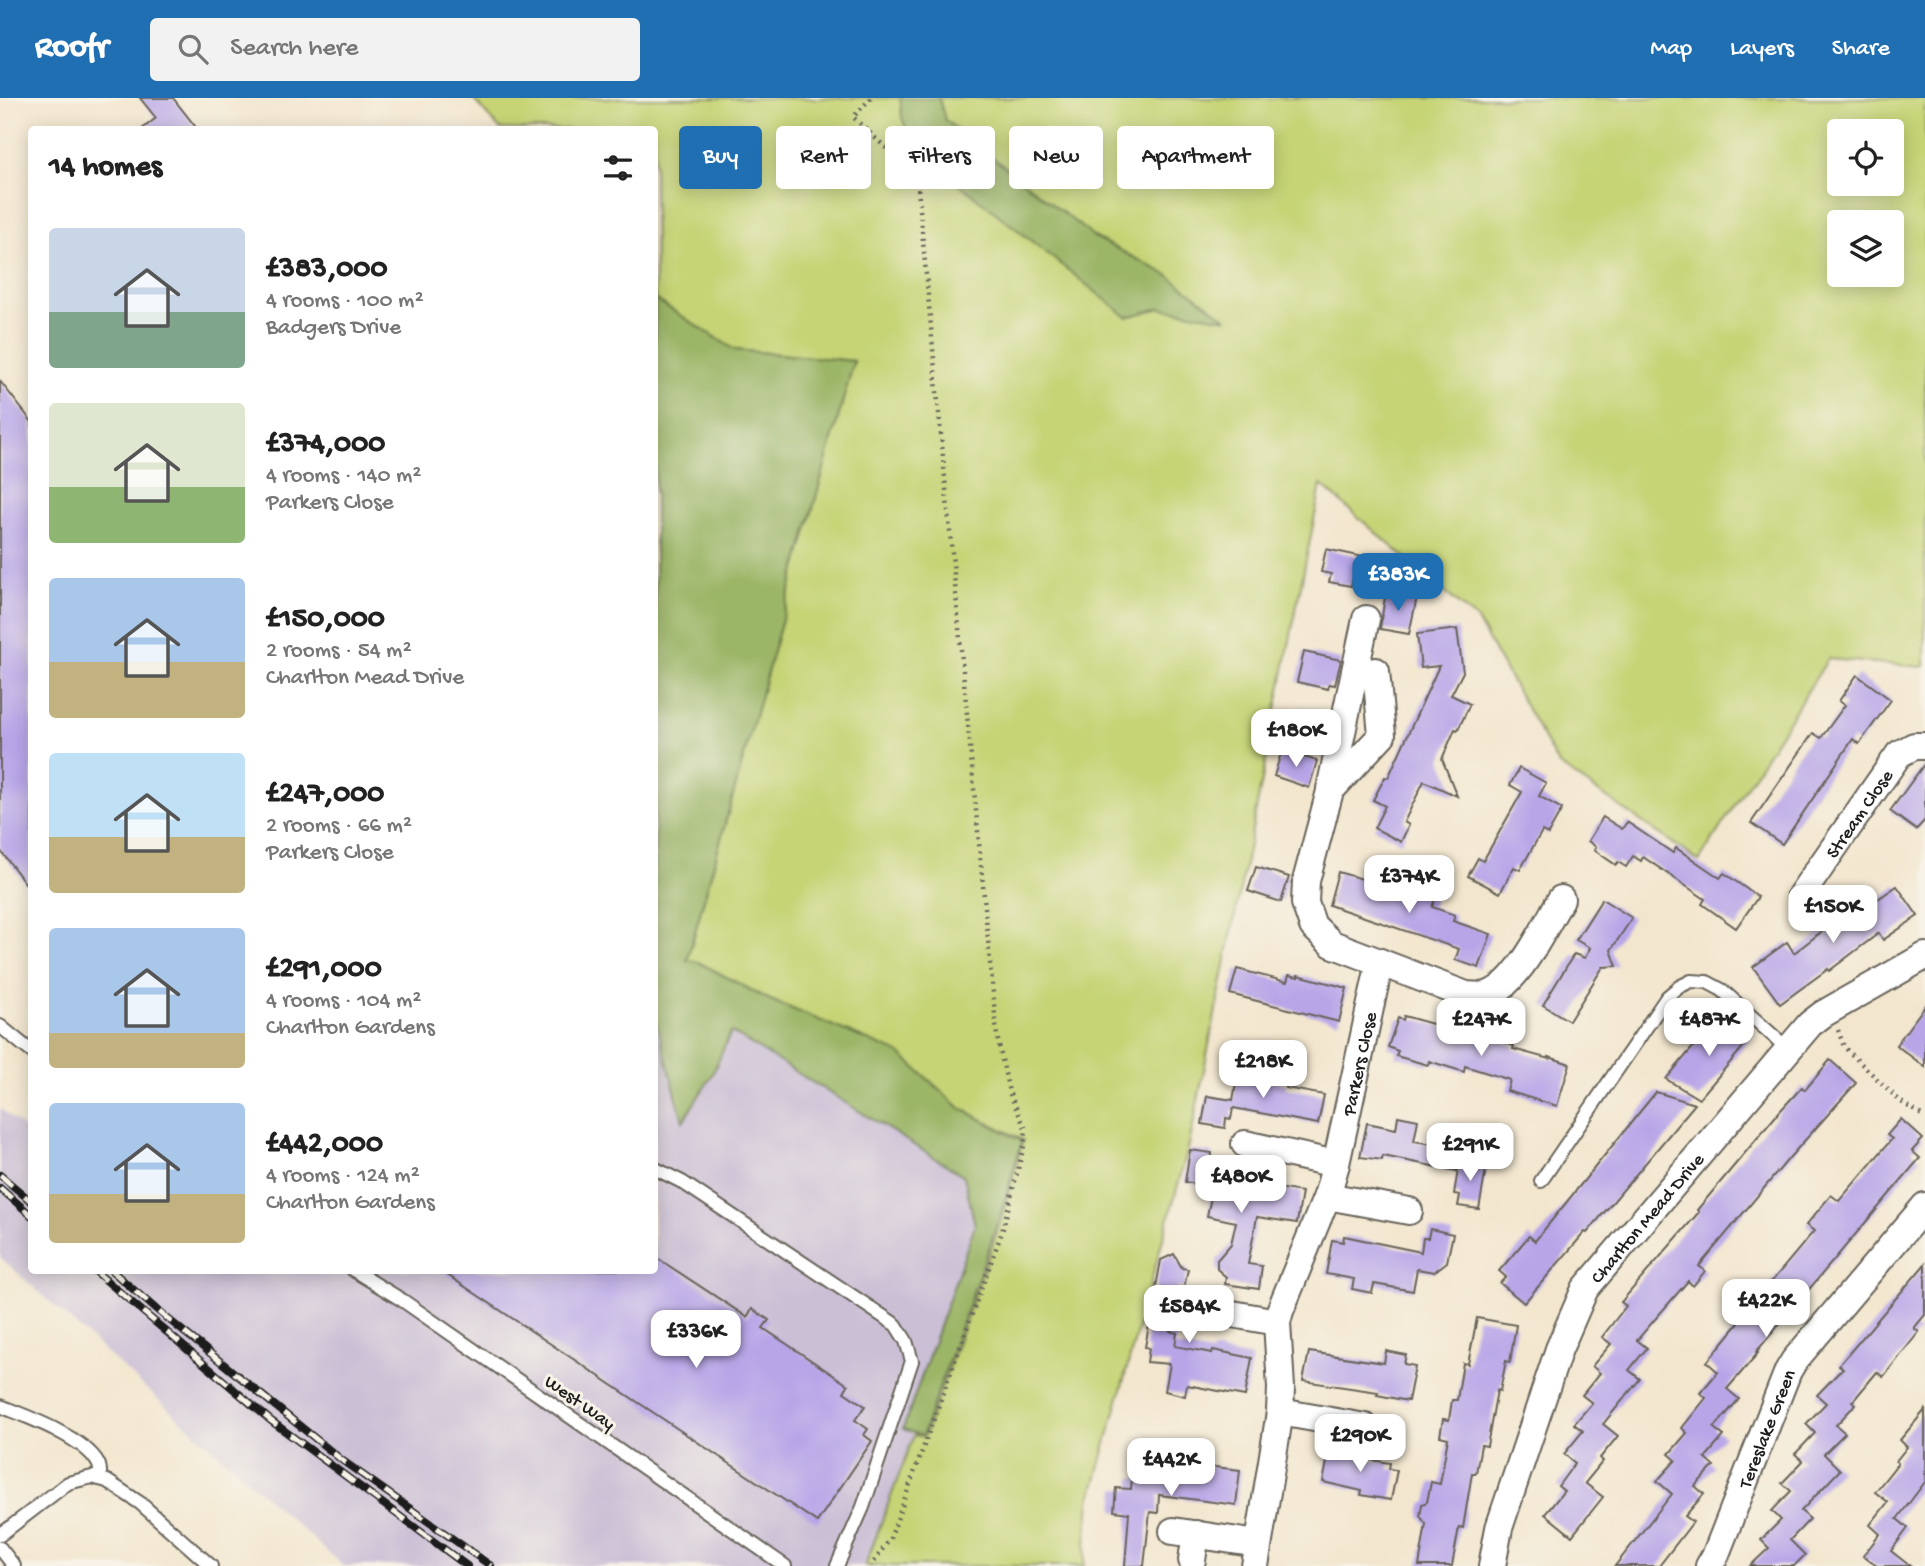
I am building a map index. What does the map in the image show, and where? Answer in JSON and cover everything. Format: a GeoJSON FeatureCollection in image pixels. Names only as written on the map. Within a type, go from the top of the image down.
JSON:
{"type":"FeatureCollection","features":[{"type":"Feature","properties":{"kind":"street"},"geometry":{"type":"LineString","coordinates":[[1366,619],[1330,791],[1306,881],[1305,903],[1313,926],[1332,944],[1466,995],[1483,996],[1503,986],[1518,972],[1561,899]]}},
{"type":"Feature","properties":{"kind":"street"},"geometry":{"type":"LineString","coordinates":[[1330,791],[1382,735],[1377,671]]}},
{"type":"Feature","properties":{"kind":"street","name":"Stream Close"},"geometry":{"type":"LineString","coordinates":[[1801,895],[1899,754],[1914,746],[1925,746]]}},
{"type":"Feature","properties":{"kind":"street","name":"Charlton Mead Drive"},"geometry":{"type":"LineString","coordinates":[[1492,1566],[1507,1502],[1559,1349],[1585,1289],[1810,1024],[1925,956]]}},
{"type":"Feature","properties":{"kind":"street","name":"Parkers Close"},"geometry":{"type":"LineString","coordinates":[[1277,1322],[1327,1196],[1380,962]]}},
{"type":"Feature","properties":{"kind":"street"},"geometry":{"type":"LineString","coordinates":[[1245,1144],[1336,1164]]}},
{"type":"Feature","properties":{"kind":"street"},"geometry":{"type":"LineString","coordinates":[[1327,1196],[1409,1211]]}},
{"type":"Feature","properties":{"kind":"street","name":"Tereslake Green"},"geometry":{"type":"LineString","coordinates":[[1709,1566],[1788,1371],[1925,1206]]}},
{"type":"Feature","properties":{"kind":"street"},"geometry":{"type":"LineString","coordinates":[[1187,1542],[1256,1555],[1280,1412],[1277,1322],[1211,1306]]}},
{"type":"Feature","properties":{"kind":"street"},"geometry":{"type":"LineString","coordinates":[[1280,1412],[1352,1416]]}},
{"type":"Feature","properties":{"kind":"lane"},"geometry":{"type":"LineString","coordinates":[[1542,1181],[1667,997],[1679,986],[1691,981],[1707,982],[1722,990],[1788,1049]]}},
{"type":"Feature","properties":{"kind":"lane"},"geometry":{"type":"LineString","coordinates":[[0,1027],[28,1049]]}},
{"type":"Feature","properties":{"kind":"lane"},"geometry":{"type":"LineString","coordinates":[[658,1170],[682,1182],[896,1325],[906,1341],[912,1361],[863,1507],[836,1566]]}},
{"type":"Feature","properties":{"kind":"lane","name":"West Way"},"geometry":{"type":"LineString","coordinates":[[360,1274],[402,1300],[785,1566]]}},
{"type":"Feature","properties":{"kind":"lane"},"geometry":{"type":"LineString","coordinates":[[0,1406],[72,1438],[100,1465],[100,1479]]}},
{"type":"Feature","properties":{"kind":"lane"},"geometry":{"type":"LineString","coordinates":[[0,1535],[68,1483],[92,1477],[107,1481],[140,1503],[211,1566]]}},
{"type":"Feature","properties":{"kind":"lane"},"geometry":{"type":"LineString","coordinates":[[0,1548],[14,1566]]}},
{"type":"Feature","properties":{"kind":"path"},"geometry":{"type":"LineString","coordinates":[[871,98],[853,117],[917,177],[997,1036],[1009,1093],[1026,1130],[1002,1232],[890,1539],[871,1566]]}},
{"type":"Feature","properties":{"kind":"path"},"geometry":{"type":"LineString","coordinates":[[1832,1009],[1844,1047],[1901,1102],[1925,1117]]}},
{"type":"Feature","properties":{"kind":"shaded area"},"geometry":{"type":"Polygon","coordinates":[[[658,1028],[683,1120],[711,1077],[731,1032],[964,1176],[976,1225],[903,1429],[914,1435],[865,1566],[343,1566],[0,1257],[0,1108],[25,1129],[28,1118],[28,1274],[658,1274],[658,1028]]]}},
{"type":"Feature","properties":{"kind":"green space"},"geometry":{"type":"Polygon","coordinates":[[[472,98],[1925,98],[1925,665],[1923,667],[1828,659],[1699,861],[1558,764],[1477,620],[1321,485],[1189,1145],[1090,1501],[1084,1566],[865,1566],[914,1435],[924,1437],[1001,1221],[1023,1140],[960,1108],[899,1053],[768,999],[698,962],[687,961],[854,361],[735,350],[658,301],[658,126],[497,126],[472,98]]]}},
{"type":"Feature","properties":{"kind":"green space"},"geometry":{"type":"Polygon","coordinates":[[[900,98],[939,98],[945,120],[953,126],[905,126],[900,98]]]}},
{"type":"Feature","properties":{"kind":"green space"},"geometry":{"type":"Polygon","coordinates":[[[995,159],[1009,170],[1009,189],[1033,189],[1094,237],[1168,275],[1227,319],[1161,308],[1127,317],[966,189],[995,189],[995,159]]]}},
{"type":"Feature","properties":{"kind":"green space"},"geometry":{"type":"Polygon","coordinates":[[[658,301],[735,350],[854,361],[687,960],[698,962],[768,999],[899,1053],[960,1108],[1022,1141],[1000,1216],[922,1436],[903,1429],[975,1225],[964,1176],[731,1032],[711,1077],[683,1121],[658,1028],[658,301]]]}},
{"type":"Feature","properties":{"kind":"building"},"geometry":{"type":"Polygon","coordinates":[[[140,98],[173,98],[195,126],[146,126],[156,118],[140,98]]]}},
{"type":"Feature","properties":{"kind":"building"},"geometry":{"type":"Polygon","coordinates":[[[0,381],[28,417],[28,887],[0,850],[0,381]]]}},
{"type":"Feature","properties":{"kind":"building"},"geometry":{"type":"Polygon","coordinates":[[[1326,549],[1368,558],[1363,583],[1352,581],[1351,586],[1329,582],[1331,574],[1321,572],[1326,549]]]}},
{"type":"Feature","properties":{"kind":"building"},"geometry":{"type":"Polygon","coordinates":[[[1386,591],[1417,597],[1409,634],[1380,629],[1386,591]]]}},
{"type":"Feature","properties":{"kind":"building"},"geometry":{"type":"Polygon","coordinates":[[[1457,629],[1463,672],[1451,695],[1470,704],[1442,759],[1457,796],[1424,781],[1404,822],[1409,825],[1401,842],[1374,828],[1385,806],[1373,800],[1385,777],[1388,778],[1439,666],[1421,668],[1417,634],[1457,629]]]}},
{"type":"Feature","properties":{"kind":"building"},"geometry":{"type":"Polygon","coordinates":[[[1304,652],[1341,660],[1335,685],[1329,684],[1328,689],[1297,682],[1304,652]]]}},
{"type":"Feature","properties":{"kind":"building"},"geometry":{"type":"Polygon","coordinates":[[[1857,675],[1891,700],[1859,744],[1853,739],[1782,844],[1751,823],[1813,733],[1821,738],[1845,705],[1839,701],[1857,675]]]}},
{"type":"Feature","properties":{"kind":"building"},"geometry":{"type":"Polygon","coordinates":[[[1282,750],[1317,761],[1309,788],[1274,776],[1282,750]]]}},
{"type":"Feature","properties":{"kind":"building"},"geometry":{"type":"Polygon","coordinates":[[[1925,763],[1925,820],[1916,830],[1890,811],[1925,763]]]}},
{"type":"Feature","properties":{"kind":"building"},"geometry":{"type":"Polygon","coordinates":[[[1519,768],[1546,783],[1539,796],[1562,809],[1548,834],[1542,831],[1520,870],[1514,867],[1500,893],[1468,876],[1478,858],[1483,861],[1522,792],[1510,785],[1519,768]]]}},
{"type":"Feature","properties":{"kind":"building"},"geometry":{"type":"Polygon","coordinates":[[[1603,817],[1622,829],[1627,822],[1673,853],[1676,848],[1720,878],[1724,873],[1758,897],[1736,928],[1702,904],[1705,899],[1643,857],[1641,861],[1633,856],[1626,867],[1618,862],[1616,865],[1594,850],[1596,847],[1588,841],[1603,817]]]}},
{"type":"Feature","properties":{"kind":"building"},"geometry":{"type":"Polygon","coordinates":[[[1256,867],[1289,877],[1281,902],[1248,891],[1256,867]]]}},
{"type":"Feature","properties":{"kind":"building"},"geometry":{"type":"Polygon","coordinates":[[[1338,872],[1373,882],[1375,878],[1435,899],[1432,907],[1455,915],[1453,921],[1491,934],[1479,968],[1455,960],[1459,949],[1329,905],[1338,872]]]}},
{"type":"Feature","properties":{"kind":"building"},"geometry":{"type":"Polygon","coordinates":[[[1897,886],[1918,916],[1883,940],[1879,933],[1780,1004],[1753,967],[1787,942],[1794,953],[1842,916],[1846,921],[1897,886]]]}},
{"type":"Feature","properties":{"kind":"building"},"geometry":{"type":"Polygon","coordinates":[[[1602,899],[1632,918],[1611,950],[1617,966],[1603,967],[1569,1021],[1543,1005],[1574,954],[1585,958],[1590,948],[1576,940],[1602,899]]]}},
{"type":"Feature","properties":{"kind":"building"},"geometry":{"type":"Polygon","coordinates":[[[1237,969],[1287,982],[1289,975],[1298,975],[1347,988],[1339,1022],[1230,994],[1237,969]]]}},
{"type":"Feature","properties":{"kind":"building"},"geometry":{"type":"Polygon","coordinates":[[[1925,1006],[1925,1067],[1896,1045],[1925,1006]]]}},
{"type":"Feature","properties":{"kind":"building"},"geometry":{"type":"Polygon","coordinates":[[[1721,1014],[1750,1039],[1699,1099],[1666,1079],[1721,1014]]]}},
{"type":"Feature","properties":{"kind":"building"},"geometry":{"type":"Polygon","coordinates":[[[1404,1016],[1458,1031],[1459,1028],[1506,1042],[1514,1046],[1513,1049],[1570,1064],[1557,1106],[1507,1091],[1510,1080],[1465,1066],[1464,1072],[1429,1061],[1428,1065],[1396,1056],[1398,1051],[1388,1047],[1398,1018],[1403,1020],[1404,1016]]]}},
{"type":"Feature","properties":{"kind":"building"},"geometry":{"type":"Polygon","coordinates":[[[1830,1060],[1856,1083],[1699,1266],[1705,1271],[1693,1286],[1688,1281],[1637,1340],[1647,1348],[1629,1370],[1640,1379],[1603,1424],[1618,1436],[1585,1483],[1603,1497],[1572,1536],[1545,1514],[1564,1491],[1558,1486],[1575,1463],[1564,1454],[1583,1431],[1574,1424],[1592,1403],[1582,1395],[1600,1373],[1592,1366],[1611,1344],[1602,1337],[1626,1306],[1621,1302],[1699,1212],[1697,1210],[1780,1111],[1802,1087],[1805,1090],[1830,1060]]]}},
{"type":"Feature","properties":{"kind":"building"},"geometry":{"type":"Polygon","coordinates":[[[1240,1062],[1260,1066],[1257,1079],[1324,1095],[1318,1124],[1233,1108],[1231,1119],[1226,1118],[1225,1128],[1202,1124],[1207,1096],[1233,1100],[1240,1062]]]}},
{"type":"Feature","properties":{"kind":"building"},"geometry":{"type":"Polygon","coordinates":[[[1656,1092],[1695,1104],[1587,1233],[1585,1232],[1524,1303],[1500,1283],[1506,1277],[1499,1271],[1529,1236],[1535,1241],[1656,1092]]]}},
{"type":"Feature","properties":{"kind":"building"},"geometry":{"type":"Polygon","coordinates":[[[1398,1116],[1418,1120],[1414,1141],[1461,1149],[1457,1171],[1383,1156],[1382,1160],[1360,1157],[1367,1123],[1396,1129],[1398,1116]]]}},
{"type":"Feature","properties":{"kind":"building"},"geometry":{"type":"Polygon","coordinates":[[[1901,1119],[1923,1139],[1912,1151],[1920,1158],[1727,1389],[1739,1399],[1714,1428],[1724,1436],[1705,1458],[1714,1466],[1695,1486],[1704,1494],[1685,1516],[1693,1522],[1659,1566],[1615,1566],[1672,1494],[1657,1481],[1676,1460],[1669,1454],[1687,1433],[1682,1428],[1706,1398],[1700,1393],[1718,1372],[1707,1362],[1814,1231],[1806,1225],[1831,1195],[1839,1201],[1892,1139],[1887,1135],[1901,1119]]]}},
{"type":"Feature","properties":{"kind":"building"},"geometry":{"type":"Polygon","coordinates":[[[1190,1150],[1212,1153],[1211,1162],[1217,1164],[1215,1178],[1302,1192],[1297,1223],[1257,1217],[1248,1264],[1262,1266],[1259,1289],[1225,1284],[1226,1277],[1217,1269],[1217,1260],[1231,1244],[1236,1222],[1207,1216],[1213,1187],[1185,1182],[1190,1150]]]}},
{"type":"Feature","properties":{"kind":"building"},"geometry":{"type":"Polygon","coordinates":[[[1460,1158],[1487,1163],[1479,1209],[1458,1206],[1460,1195],[1454,1194],[1460,1158]]]}},
{"type":"Feature","properties":{"kind":"building"},"geometry":{"type":"Polygon","coordinates":[[[1430,1229],[1453,1234],[1447,1262],[1434,1272],[1417,1269],[1413,1291],[1374,1284],[1372,1293],[1352,1289],[1354,1279],[1326,1274],[1332,1240],[1343,1242],[1344,1236],[1421,1252],[1423,1238],[1428,1238],[1430,1229]]]}},
{"type":"Feature","properties":{"kind":"building"},"geometry":{"type":"Polygon","coordinates":[[[1174,1254],[1182,1268],[1188,1269],[1184,1288],[1177,1287],[1170,1322],[1170,1331],[1177,1333],[1175,1346],[1252,1358],[1245,1396],[1187,1385],[1185,1396],[1165,1391],[1170,1364],[1147,1362],[1149,1348],[1145,1347],[1161,1260],[1174,1254]]]}},
{"type":"Feature","properties":{"kind":"building"},"geometry":{"type":"Polygon","coordinates":[[[658,1259],[747,1317],[752,1309],[769,1320],[763,1328],[848,1385],[844,1392],[865,1406],[855,1420],[868,1429],[864,1435],[872,1441],[817,1522],[446,1274],[658,1274],[658,1259]]]}},
{"type":"Feature","properties":{"kind":"building"},"geometry":{"type":"Polygon","coordinates":[[[1925,1264],[1925,1315],[1914,1328],[1919,1332],[1883,1377],[1877,1372],[1853,1401],[1856,1404],[1836,1425],[1845,1433],[1824,1454],[1840,1470],[1801,1511],[1810,1519],[1790,1540],[1805,1555],[1794,1566],[1750,1566],[1769,1548],[1761,1540],[1781,1520],[1772,1511],[1791,1491],[1782,1483],[1803,1461],[1795,1454],[1815,1433],[1806,1424],[1826,1403],[1817,1395],[1843,1368],[1839,1365],[1925,1264]]]}},
{"type":"Feature","properties":{"kind":"building"},"geometry":{"type":"Polygon","coordinates":[[[1477,1318],[1516,1325],[1510,1362],[1506,1361],[1500,1391],[1497,1390],[1487,1446],[1481,1445],[1476,1473],[1472,1473],[1463,1528],[1459,1527],[1452,1566],[1419,1566],[1426,1524],[1420,1516],[1422,1504],[1427,1502],[1431,1482],[1440,1484],[1448,1438],[1440,1436],[1443,1419],[1449,1420],[1452,1400],[1457,1400],[1463,1363],[1468,1364],[1477,1318]]]}},
{"type":"Feature","properties":{"kind":"building"},"geometry":{"type":"Polygon","coordinates":[[[1386,1351],[1406,1355],[1404,1364],[1415,1366],[1408,1401],[1377,1395],[1378,1392],[1303,1381],[1309,1352],[1384,1363],[1386,1351]]]}},
{"type":"Feature","properties":{"kind":"building"},"geometry":{"type":"Polygon","coordinates":[[[1925,1410],[1925,1482],[1897,1519],[1908,1528],[1891,1551],[1910,1566],[1877,1566],[1863,1556],[1880,1534],[1870,1525],[1888,1502],[1875,1492],[1907,1447],[1900,1440],[1925,1410]]]}},
{"type":"Feature","properties":{"kind":"building"},"geometry":{"type":"Polygon","coordinates":[[[1330,1447],[1366,1455],[1365,1459],[1390,1463],[1389,1469],[1397,1470],[1391,1500],[1361,1495],[1362,1491],[1323,1482],[1330,1447]]]}},
{"type":"Feature","properties":{"kind":"building"},"geometry":{"type":"Polygon","coordinates":[[[1160,1462],[1240,1470],[1236,1505],[1159,1495],[1158,1513],[1150,1512],[1144,1566],[1125,1566],[1129,1513],[1114,1511],[1116,1488],[1131,1489],[1132,1478],[1159,1480],[1160,1462]]]}},
{"type":"Feature","properties":{"kind":"railway"},"geometry":{"type":"LineString","coordinates":[[0,1175],[28,1199]]}},
{"type":"Feature","properties":{"kind":"railway"},"geometry":{"type":"LineString","coordinates":[[0,1188],[28,1212]]}},
{"type":"Feature","properties":{"kind":"railway"},"geometry":{"type":"LineString","coordinates":[[99,1274],[270,1420],[467,1566]]}},
{"type":"Feature","properties":{"kind":"railway"},"geometry":{"type":"LineString","coordinates":[[116,1274],[343,1461],[491,1566]]}}]}
